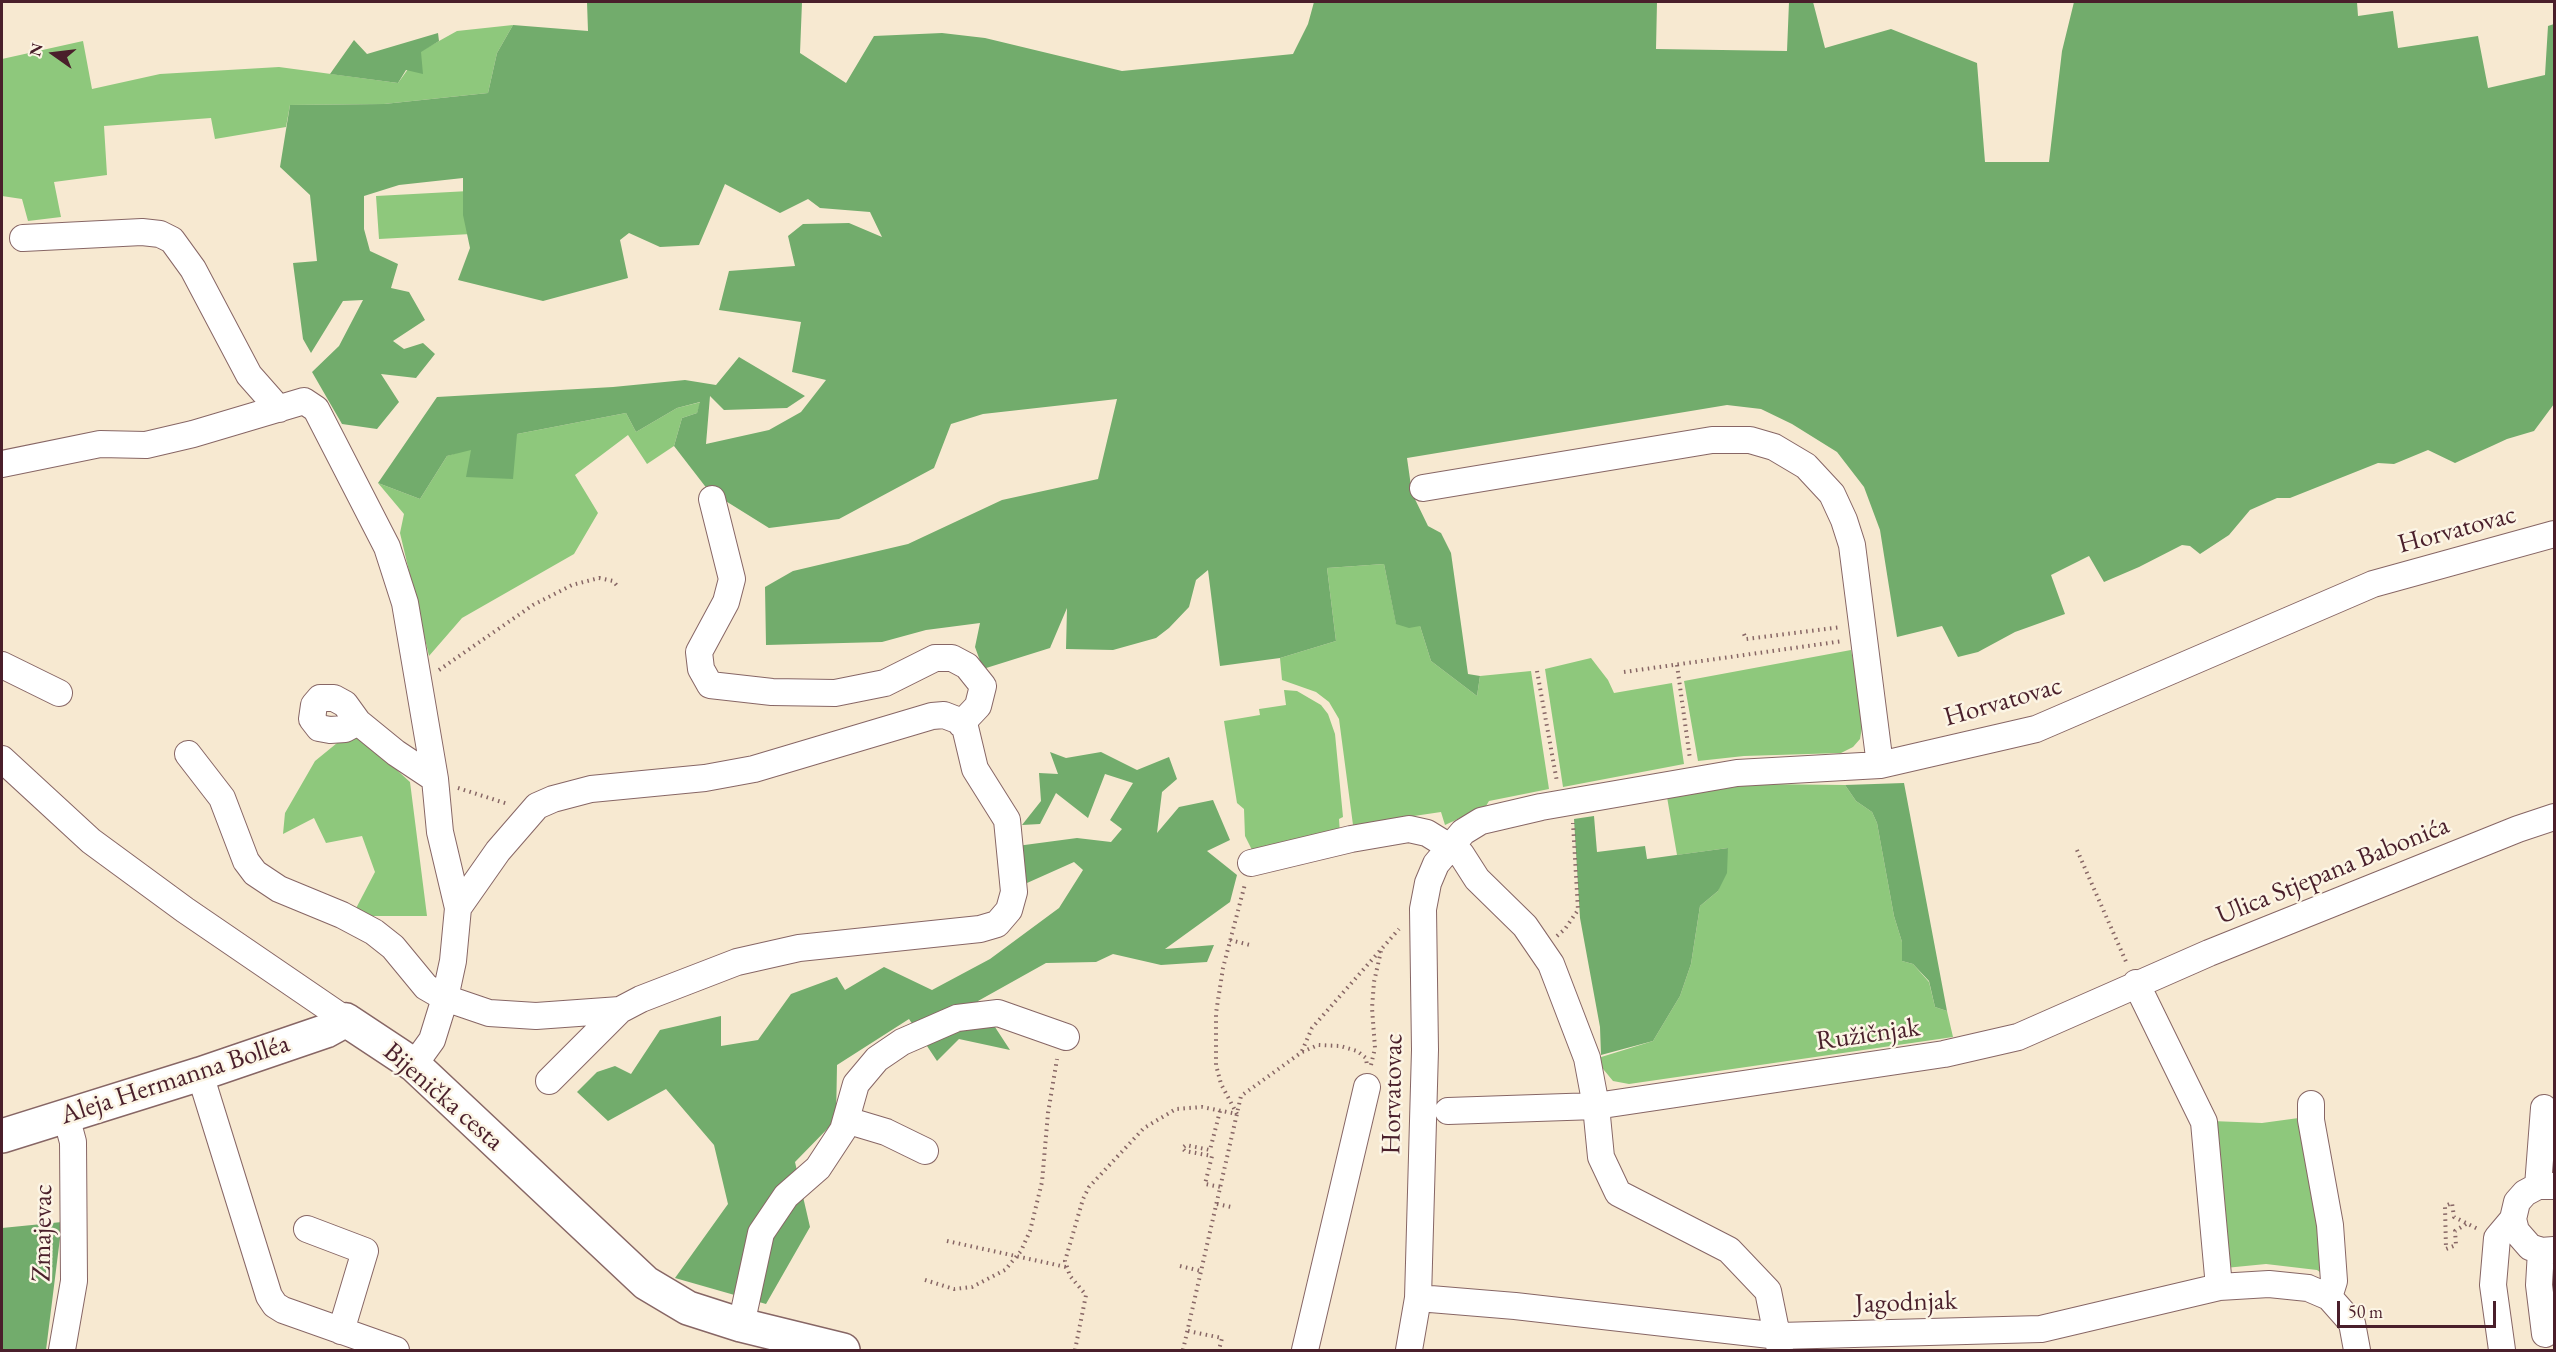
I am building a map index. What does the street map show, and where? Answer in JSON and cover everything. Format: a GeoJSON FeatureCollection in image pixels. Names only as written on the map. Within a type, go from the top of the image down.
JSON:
{"type":"FeatureCollection","features":[{"type":"Feature","properties":{"kind":"main road","name":"Bijenička cesta"},"geometry":{"type":"LineString","coordinates":[[346,1020],[414,1065],[646,1283],[688,1308],[741,1325],[843,1350]]}},
{"type":"Feature","properties":{"kind":"main road","name":"Aleja Hermanna Bolléa"},"geometry":{"type":"LineString","coordinates":[[2,1136],[200,1074],[326,1030],[346,1020]]}},
{"type":"Feature","properties":{"kind":"street"},"geometry":{"type":"LineString","coordinates":[[23,238],[142,232],[160,234],[172,240],[193,269],[249,375],[279,409]]}},
{"type":"Feature","properties":{"kind":"street"},"geometry":{"type":"LineString","coordinates":[[2,464],[100,444],[146,445],[193,435],[304,401],[316,409],[387,547],[405,603],[435,779],[440,832],[458,908],[453,961],[445,998],[432,1040],[414,1065]]}},
{"type":"Feature","properties":{"kind":"street"},"geometry":{"type":"LineString","coordinates":[[1423,488],[1712,440],[1750,440],[1774,447],[1806,466],[1832,494],[1852,545],[1880,765]]}},
{"type":"Feature","properties":{"kind":"street"},"geometry":{"type":"LineString","coordinates":[[712,499],[732,579],[726,602],[699,652],[701,669],[710,685],[772,692],[835,693],[885,683],[935,658],[952,657],[967,666],[983,686],[978,706],[961,724]]}},
{"type":"Feature","properties":{"kind":"street","name":"Horvatovac"},"geometry":{"type":"LineString","coordinates":[[1409,1350],[1418,1298],[1425,1050],[1423,909],[1428,883],[1436,864],[1463,832],[1481,821],[1541,807],[1737,773],[1880,765],[2038,734],[2373,584],[2554,534]]}},
{"type":"Feature","properties":{"kind":"street"},"geometry":{"type":"LineString","coordinates":[[2,665],[59,693]]}},
{"type":"Feature","properties":{"kind":"street"},"geometry":{"type":"LineString","coordinates":[[458,908],[498,851],[537,806],[591,789],[705,778],[754,769],[932,716],[944,715],[965,728],[975,769],[1007,820],[1014,892],[1010,910],[997,924],[980,929],[799,948],[747,960],[641,999],[620,1010],[549,1081]]}},
{"type":"Feature","properties":{"kind":"street"},"geometry":{"type":"LineString","coordinates":[[358,722],[396,753],[435,779]]}},
{"type":"Feature","properties":{"kind":"street"},"geometry":{"type":"LineString","coordinates":[[188,754],[222,798],[246,861],[255,873],[279,890],[342,915],[374,932],[393,947],[426,987],[445,998],[489,1013],[536,1016],[620,1010]]}},
{"type":"Feature","properties":{"kind":"street","name":"Bijenička cesta"},"geometry":{"type":"LineString","coordinates":[[2,759],[91,841],[185,910],[346,1020]]}},
{"type":"Feature","properties":{"kind":"street","name":"Ulica Stjepana Babonića"},"geometry":{"type":"LineString","coordinates":[[2134,979],[2518,829],[2554,818]]}},
{"type":"Feature","properties":{"kind":"street"},"geometry":{"type":"LineString","coordinates":[[1251,863],[1351,839],[1409,829],[1419,829],[1450,845],[1461,854],[1477,879],[1526,926],[1551,964],[1587,1058],[1596,1106],[1601,1156],[1618,1193],[1729,1250],[1768,1291],[1780,1343]]}},
{"type":"Feature","properties":{"kind":"street"},"geometry":{"type":"LineString","coordinates":[[2134,979],[2205,1122],[2219,1287]]}},
{"type":"Feature","properties":{"kind":"street","name":"Ružičnjak"},"geometry":{"type":"LineString","coordinates":[[1448,1111],[1596,1106],[1964,1050],[2029,1033],[2134,979]]}},
{"type":"Feature","properties":{"kind":"street"},"geometry":{"type":"LineString","coordinates":[[741,1325],[761,1233],[786,1196],[818,1168],[843,1130],[856,1084],[877,1059],[902,1042],[957,1018],[998,1013],[1060,1035]]}},
{"type":"Feature","properties":{"kind":"street"},"geometry":{"type":"LineString","coordinates":[[200,1074],[269,1296],[283,1310],[396,1350]]}},
{"type":"Feature","properties":{"kind":"street"},"geometry":{"type":"LineString","coordinates":[[1305,1350],[1367,1087]]}},
{"type":"Feature","properties":{"kind":"street"},"geometry":{"type":"LineString","coordinates":[[2311,1104],[2330,1225],[2334,1281],[2329,1297]]}},
{"type":"Feature","properties":{"kind":"street"},"geometry":{"type":"LineString","coordinates":[[2502,1350],[2493,1285],[2498,1238],[2513,1219],[2517,1202],[2525,1192],[2546,1186],[2544,1108]]}},
{"type":"Feature","properties":{"kind":"street","name":"Zmajevac"},"geometry":{"type":"LineString","coordinates":[[62,1350],[74,1281],[74,1142],[66,1116]]}},
{"type":"Feature","properties":{"kind":"street"},"geometry":{"type":"LineString","coordinates":[[846,1120],[886,1132],[925,1151]]}},
{"type":"Feature","properties":{"kind":"street"},"geometry":{"type":"LineString","coordinates":[[2513,1219],[2522,1241],[2548,1250],[2545,1335]]}},
{"type":"Feature","properties":{"kind":"street"},"geometry":{"type":"LineString","coordinates":[[307,1229],[365,1251],[341,1331]]}},
{"type":"Feature","properties":{"kind":"street","name":"Jagodnjak"},"geometry":{"type":"LineString","coordinates":[[1418,1298],[1780,1343],[2041,1329],[2219,1287],[2269,1284],[2308,1288],[2329,1297],[2352,1323],[2357,1350]]}},
{"type":"Feature","properties":{"kind":"path"},"geometry":{"type":"LineString","coordinates":[[420,681],[470,650],[532,605],[572,585],[599,578],[613,581],[619,588]]}},
{"type":"Feature","properties":{"kind":"path"},"geometry":{"type":"LineString","coordinates":[[1744,634],[1746,639],[1850,626]]}},
{"type":"Feature","properties":{"kind":"path"},"geometry":{"type":"LineString","coordinates":[[1624,672],[1853,640]]}},
{"type":"Feature","properties":{"kind":"path"},"geometry":{"type":"LineString","coordinates":[[1677,665],[1689,756]]}},
{"type":"Feature","properties":{"kind":"path"},"geometry":{"type":"LineString","coordinates":[[1537,671],[1559,792]]}},
{"type":"Feature","properties":{"kind":"path"},"geometry":{"type":"LineString","coordinates":[[435,779],[478,796],[509,804],[537,806]]}},
{"type":"Feature","properties":{"kind":"path"},"geometry":{"type":"LineString","coordinates":[[1540,948],[1565,929],[1578,910],[1572,847],[1574,813]]}},
{"type":"Feature","properties":{"kind":"path"},"geometry":{"type":"LineString","coordinates":[[2077,850],[2134,979]]}},
{"type":"Feature","properties":{"kind":"path"},"geometry":{"type":"LineString","coordinates":[[1237,1114],[1221,1084],[1215,1049],[1216,1013],[1230,940],[1251,863]]}},
{"type":"Feature","properties":{"kind":"path"},"geometry":{"type":"LineString","coordinates":[[1302,1052],[1312,1028],[1402,925]]}},
{"type":"Feature","properties":{"kind":"path"},"geometry":{"type":"LineString","coordinates":[[1230,940],[1250,945]]}},
{"type":"Feature","properties":{"kind":"path"},"geometry":{"type":"LineString","coordinates":[[1183,1350],[1241,1096],[1302,1052],[1318,1045],[1340,1046],[1357,1051],[1366,1058],[1369,1073],[1375,1048],[1372,1008],[1374,982],[1381,951]]}},
{"type":"Feature","properties":{"kind":"path"},"geometry":{"type":"LineString","coordinates":[[925,1280],[962,1290],[990,1280],[1005,1270],[1018,1256],[1030,1231],[1042,1182],[1047,1113],[1057,1065],[1060,1035]]}},
{"type":"Feature","properties":{"kind":"path"},"geometry":{"type":"LineString","coordinates":[[1066,1267],[1072,1231],[1089,1187],[1144,1128],[1176,1109],[1202,1107],[1237,1114]]}},
{"type":"Feature","properties":{"kind":"path"},"geometry":{"type":"LineString","coordinates":[[1220,1111],[1210,1150],[1186,1145],[1182,1149],[1212,1156],[1205,1184],[1221,1187]]}},
{"type":"Feature","properties":{"kind":"path"},"geometry":{"type":"LineString","coordinates":[[2458,1218],[2454,1217],[2452,1203],[2445,1206],[2446,1249],[2456,1245],[2455,1231],[2466,1224]]}},
{"type":"Feature","properties":{"kind":"path"},"geometry":{"type":"LineString","coordinates":[[1217,1204],[1231,1207]]}},
{"type":"Feature","properties":{"kind":"path"},"geometry":{"type":"LineString","coordinates":[[947,1241],[1066,1267],[1086,1295],[1075,1350]]}},
{"type":"Feature","properties":{"kind":"path"},"geometry":{"type":"LineString","coordinates":[[1179,1266],[1202,1271]]}},
{"type":"Feature","properties":{"kind":"path"},"geometry":{"type":"LineString","coordinates":[[1188,1330],[1222,1338],[1219,1350]]}},
{"type":"Feature","properties":{"kind":"green space"},"geometry":{"type":"Polygon","coordinates":[[[587,2],[802,2],[800,53],[846,83],[874,36],[942,33],[985,38],[1122,71],[1293,54],[1308,24],[1314,2],[1657,2],[1656,49],[1787,51],[1789,2],[1813,2],[1825,48],[1891,29],[1977,63],[1985,162],[2049,162],[2062,51],[2074,2],[2357,2],[2358,16],[2393,11],[2398,48],[2478,36],[2488,88],[2545,75],[2548,26],[2554,24],[2554,404],[2534,431],[2507,439],[2455,463],[2428,450],[2394,464],[2378,463],[2290,498],[2277,498],[2250,510],[2229,535],[2200,554],[2190,546],[2182,545],[2104,582],[2089,556],[2051,575],[2065,614],[2015,632],[1978,652],[1958,657],[1942,626],[1897,637],[1880,530],[1864,487],[1837,452],[1792,424],[1761,409],[1727,405],[1407,458],[1412,493],[1428,526],[1441,533],[1451,553],[1468,674],[1480,676],[1477,696],[1431,661],[1420,626],[1409,628],[1396,624],[1384,564],[1327,568],[1336,641],[1280,658],[1220,666],[1208,570],[1196,580],[1189,607],[1169,628],[1156,638],[1113,650],[1066,649],[1067,608],[1050,648],[983,669],[975,647],[980,623],[926,630],[882,642],[766,645],[765,587],[793,571],[908,544],[1002,500],[1098,479],[1117,399],[983,414],[951,424],[934,468],[839,519],[769,528],[708,490],[674,446],[682,418],[697,413],[700,402],[677,408],[636,432],[626,413],[517,434],[513,479],[466,477],[471,450],[447,456],[420,499],[378,483],[437,397],[613,387],[685,380],[716,385],[739,357],[805,396],[787,408],[724,410],[710,396],[706,444],[769,430],[801,412],[826,380],[792,372],[801,322],[719,310],[729,271],[795,266],[788,236],[803,224],[849,223],[882,237],[870,212],[820,208],[808,199],[780,213],[725,184],[699,245],[660,247],[629,233],[620,240],[628,278],[543,301],[458,280],[470,248],[463,215],[463,178],[399,185],[364,196],[364,229],[370,251],[398,264],[391,288],[409,292],[425,320],[393,341],[404,349],[423,343],[435,354],[416,378],[381,374],[399,402],[377,429],[342,424],[312,372],[339,346],[363,300],[343,301],[311,353],[303,339],[293,263],[317,261],[310,195],[280,167],[290,105],[384,104],[488,93],[497,53],[513,25],[588,31],[587,2]]]}},
{"type":"Feature","properties":{"kind":"green space"},"geometry":{"type":"Polygon","coordinates":[[[513,25],[497,53],[488,93],[384,104],[290,105],[286,127],[215,139],[211,118],[104,126],[107,175],[54,182],[61,217],[28,221],[22,199],[2,196],[2,59],[83,41],[92,89],[160,74],[279,67],[398,83],[421,51],[457,31],[513,25]]]}},
{"type":"Feature","properties":{"kind":"green space"},"geometry":{"type":"Polygon","coordinates":[[[438,33],[439,41],[421,52],[423,74],[406,70],[398,83],[330,74],[354,40],[367,54],[438,33]]]}},
{"type":"Feature","properties":{"kind":"green space"},"geometry":{"type":"Polygon","coordinates":[[[469,191],[471,234],[379,239],[376,196],[469,191]]]}},
{"type":"Feature","properties":{"kind":"green space"},"geometry":{"type":"Polygon","coordinates":[[[701,402],[697,413],[682,418],[674,446],[647,464],[628,435],[575,475],[598,513],[574,554],[462,618],[429,656],[400,533],[404,514],[378,483],[420,499],[447,456],[517,434],[626,413],[636,432],[677,408],[701,402]]]}},
{"type":"Feature","properties":{"kind":"green space"},"geometry":{"type":"Polygon","coordinates":[[[1384,564],[1396,623],[1420,626],[1431,661],[1477,696],[1480,676],[1531,671],[1549,789],[1489,801],[1486,806],[1445,825],[1441,812],[1353,825],[1339,719],[1329,702],[1316,692],[1282,680],[1280,658],[1336,641],[1327,568],[1384,564]]]}},
{"type":"Feature","properties":{"kind":"green space"},"geometry":{"type":"Polygon","coordinates":[[[1851,650],[1864,716],[1860,739],[1853,747],[1841,753],[1744,756],[1698,761],[1684,681],[1851,650]]]}},
{"type":"Feature","properties":{"kind":"green space"},"geometry":{"type":"Polygon","coordinates":[[[1591,658],[1608,680],[1614,693],[1672,683],[1684,764],[1563,787],[1545,669],[1591,658]]]}},
{"type":"Feature","properties":{"kind":"green space"},"geometry":{"type":"Polygon","coordinates":[[[1284,690],[1297,691],[1321,705],[1328,714],[1335,734],[1343,817],[1339,819],[1340,834],[1254,854],[1245,836],[1244,809],[1237,803],[1224,721],[1260,715],[1259,709],[1286,705],[1284,690]]]}},
{"type":"Feature","properties":{"kind":"green space"},"geometry":{"type":"Polygon","coordinates":[[[353,730],[410,782],[427,916],[352,916],[375,872],[362,836],[326,843],[314,818],[283,834],[285,813],[315,761],[353,730]]]}},
{"type":"Feature","properties":{"kind":"green space"},"geometry":{"type":"Polygon","coordinates":[[[1050,752],[1066,758],[1101,752],[1137,770],[1169,757],[1177,779],[1162,792],[1157,833],[1179,807],[1213,800],[1230,840],[1207,851],[1237,875],[1230,902],[1165,949],[1214,945],[1207,962],[1161,965],[1113,954],[1096,962],[1046,963],[978,1001],[1010,1050],[959,1039],[937,1061],[909,1019],[837,1065],[836,1120],[795,1162],[810,1227],[766,1304],[675,1278],[728,1204],[714,1145],[666,1089],[608,1121],[577,1092],[597,1072],[615,1066],[631,1074],[660,1030],[721,1016],[721,1046],[758,1040],[791,994],[837,977],[845,990],[884,967],[932,990],[990,959],[1059,908],[1083,870],[1074,862],[1027,883],[1017,846],[1077,838],[1111,842],[1122,829],[1110,820],[1133,783],[1105,774],[1088,818],[1056,793],[1040,824],[1022,825],[1041,801],[1039,773],[1058,774],[1050,752]]]}},
{"type":"Feature","properties":{"kind":"green space"},"geometry":{"type":"Polygon","coordinates":[[[1904,783],[1947,1011],[1935,1007],[1929,981],[1913,964],[1902,961],[1902,942],[1894,916],[1877,823],[1872,812],[1856,801],[1845,785],[1904,783]]]}},
{"type":"Feature","properties":{"kind":"green space"},"geometry":{"type":"Polygon","coordinates":[[[1756,784],[1845,785],[1856,801],[1872,812],[1877,823],[1894,916],[1902,942],[1902,961],[1913,964],[1929,982],[1935,1007],[1947,1011],[1953,1037],[1629,1084],[1613,1081],[1599,1064],[1598,1058],[1653,1041],[1680,996],[1691,964],[1700,906],[1718,891],[1728,848],[1677,855],[1667,797],[1756,784]]]}},
{"type":"Feature","properties":{"kind":"green space"},"geometry":{"type":"Polygon","coordinates":[[[1594,816],[1597,852],[1645,846],[1647,859],[1728,848],[1727,873],[1718,891],[1700,906],[1691,964],[1680,996],[1653,1041],[1601,1055],[1600,1027],[1580,918],[1574,819],[1594,816]]]}},
{"type":"Feature","properties":{"kind":"green space"},"geometry":{"type":"Polygon","coordinates":[[[2306,1117],[2324,1275],[2317,1270],[2266,1264],[2225,1268],[2212,1121],[2262,1123],[2306,1117]]]}},
{"type":"Feature","properties":{"kind":"green space"},"geometry":{"type":"Polygon","coordinates":[[[62,1222],[46,1350],[2,1350],[2,1228],[62,1222]]]}}]}
